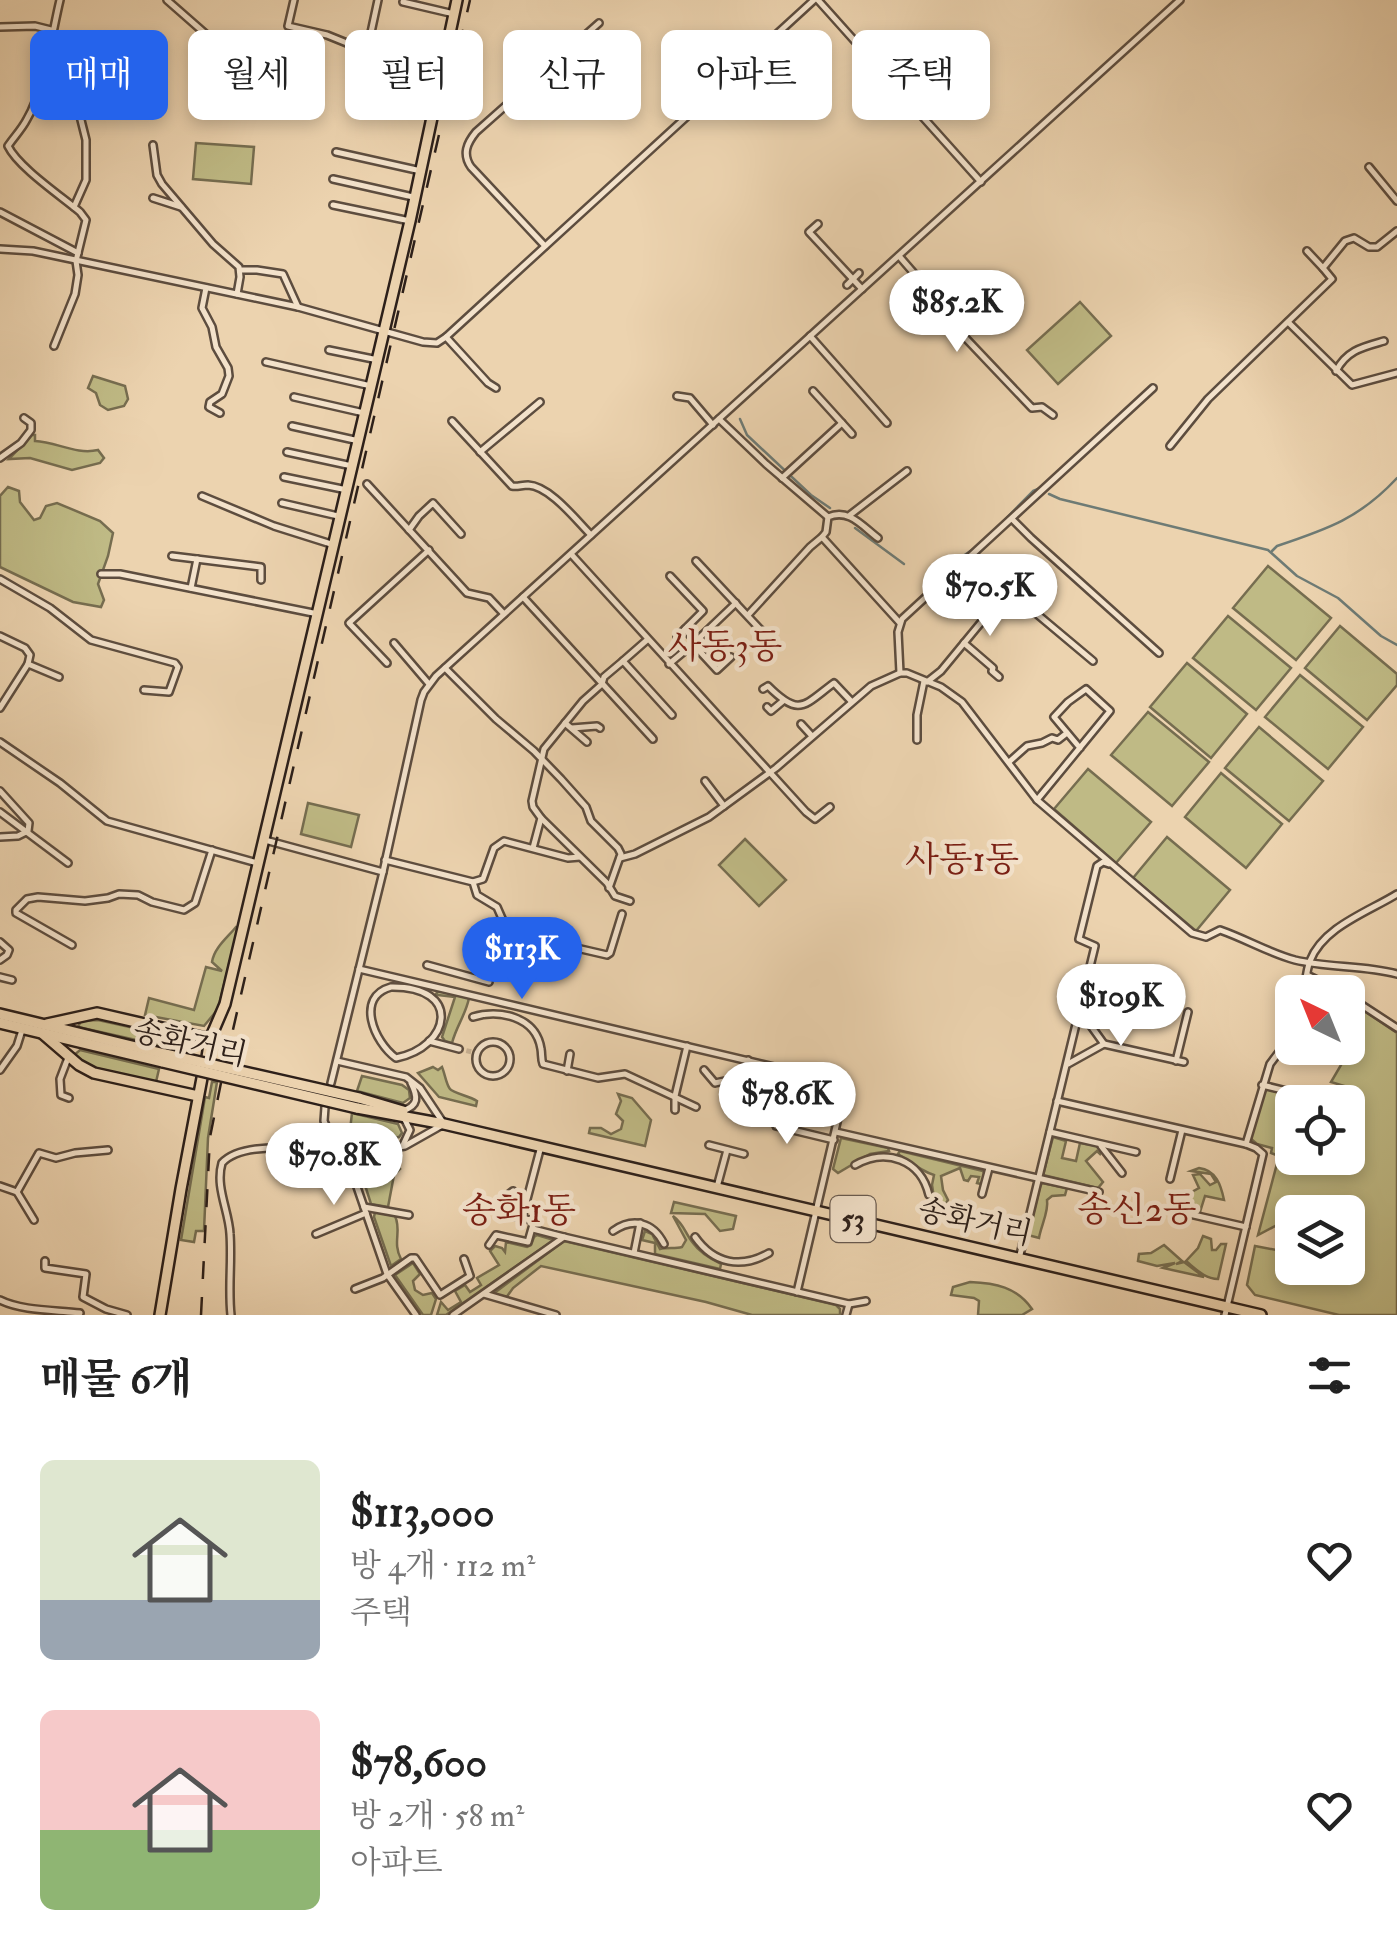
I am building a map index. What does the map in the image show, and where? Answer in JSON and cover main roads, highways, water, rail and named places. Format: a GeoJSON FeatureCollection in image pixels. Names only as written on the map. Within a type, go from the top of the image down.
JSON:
{"type":"FeatureCollection","features":[{"type":"Feature","properties":{"kind":"main road"},"geometry":{"type":"LineString","coordinates":[[207,1057],[210,1039],[226,1004],[266,840],[410,221],[457,0]]}},
{"type":"Feature","properties":{"kind":"main road"},"geometry":{"type":"LineString","coordinates":[[198,1096],[94,1073],[68,1057],[44,1029],[76,1016],[98,1013],[210,1039]]}},
{"type":"Feature","properties":{"kind":"main road","name":"53"},"geometry":{"type":"LineString","coordinates":[[0,1014],[44,1029]]}},
{"type":"Feature","properties":{"kind":"main road"},"geometry":{"type":"LineString","coordinates":[[68,1057],[76,1016]]}},
{"type":"Feature","properties":{"kind":"main road","name":"53"},"geometry":{"type":"LineString","coordinates":[[0,1023],[24,1024]]}},
{"type":"Feature","properties":{"kind":"main road","name":"송화거리"},"geometry":{"type":"LineString","coordinates":[[44,1029],[817,1210],[1226,1311],[1261,1315]]}},
{"type":"Feature","properties":{"kind":"main road"},"geometry":{"type":"LineString","coordinates":[[160,1315],[202,1078]]}},
{"type":"Feature","properties":{"kind":"waterway"},"geometry":{"type":"LineString","coordinates":[[740,419],[747,435],[830,508]]}},
{"type":"Feature","properties":{"kind":"waterway"},"geometry":{"type":"LineString","coordinates":[[1272,551],[1356,513],[1397,478]]}},
{"type":"Feature","properties":{"kind":"waterway"},"geometry":{"type":"LineString","coordinates":[[989,536],[1038,489]]}},
{"type":"Feature","properties":{"kind":"waterway"},"geometry":{"type":"LineString","coordinates":[[1049,494],[1268,550],[1297,576],[1338,598],[1397,645]]}},
{"type":"Feature","properties":{"kind":"waterway"},"geometry":{"type":"LineString","coordinates":[[855,528],[904,564]]}},
{"type":"Feature","properties":{"kind":"waterway"},"geometry":{"type":"LineString","coordinates":[[963,556],[975,548]]}},
{"type":"Feature","properties":{"kind":"tunnel"},"geometry":{"type":"LineString","coordinates":[[459,1049],[472,1052]]}},
{"type":"Feature","properties":{"kind":"railway"},"geometry":{"type":"LineString","coordinates":[[201,1315],[210,1137],[223,1073],[470,0]]}},
{"type":"Feature","properties":{"kind":"district","name":"사동3동"},"geometry":{"type":"Point","coordinates":[725,647]}},
{"type":"Feature","properties":{"kind":"district","name":"사동1동"},"geometry":{"type":"Point","coordinates":[962,860]}},
{"type":"Feature","properties":{"kind":"district","name":"송신2동"},"geometry":{"type":"Point","coordinates":[1137,1210]}},
{"type":"Feature","properties":{"kind":"district","name":"송화1동"},"geometry":{"type":"Point","coordinates":[519,1211]}}]}
